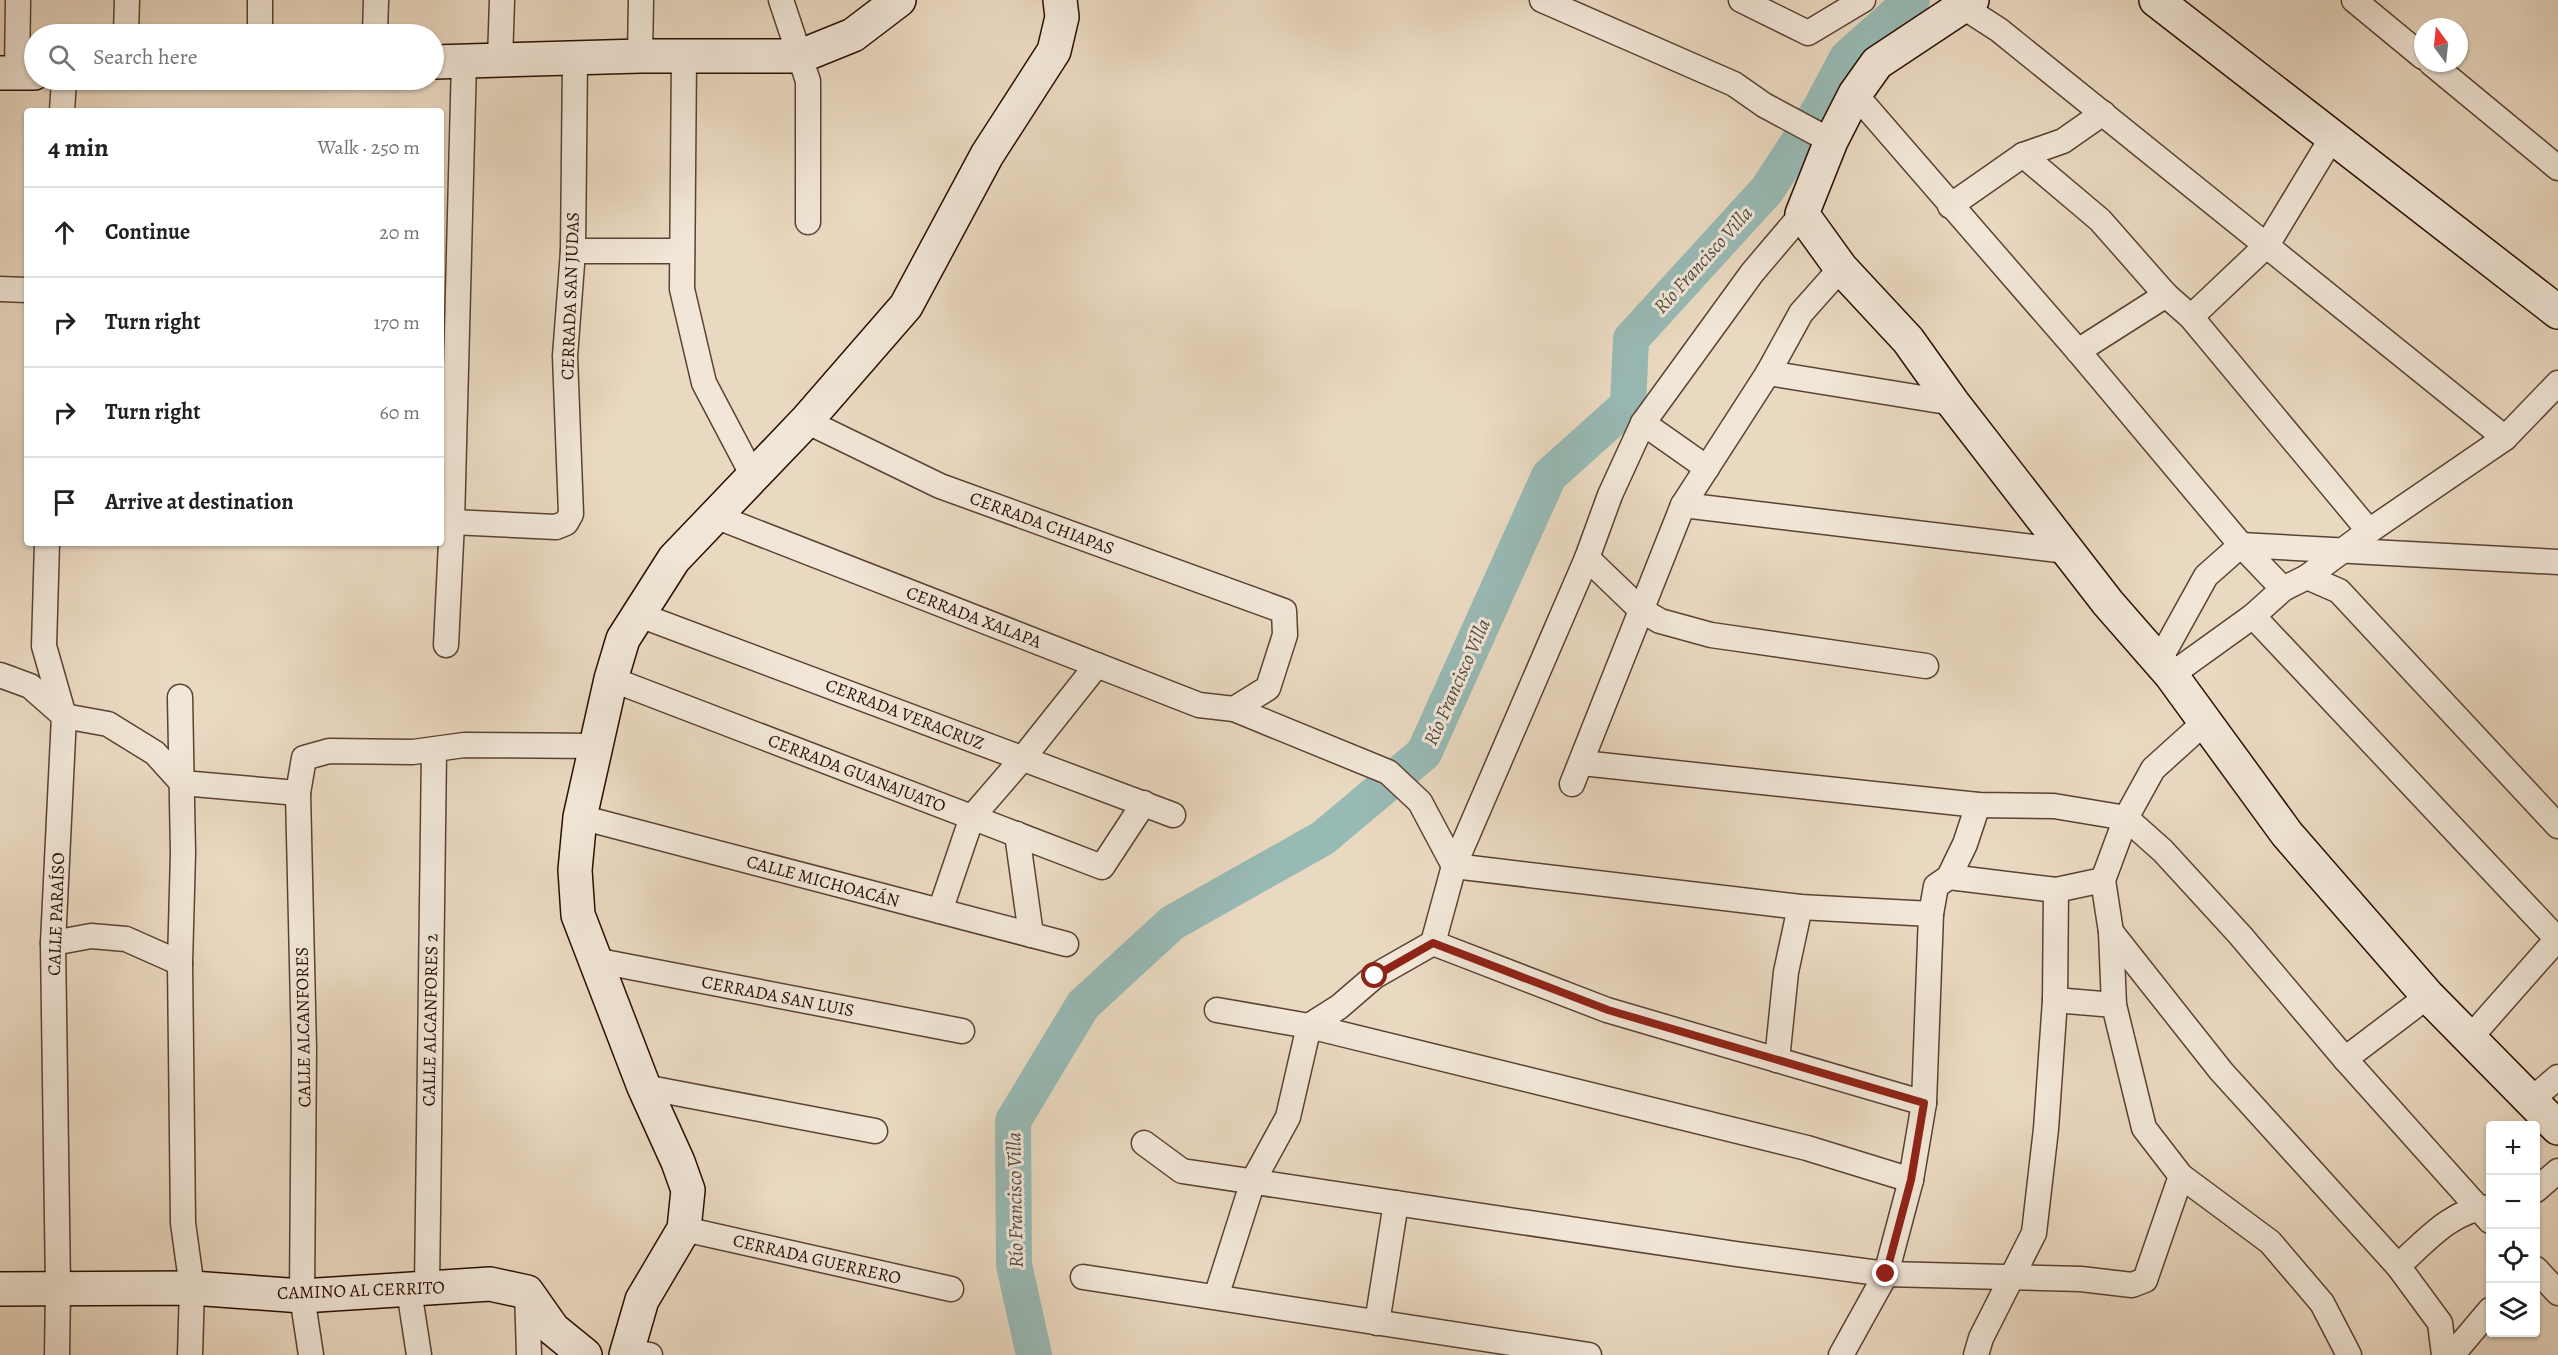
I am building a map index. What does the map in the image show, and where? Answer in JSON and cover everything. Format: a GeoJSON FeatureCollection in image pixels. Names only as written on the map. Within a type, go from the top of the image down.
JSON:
{"type":"FeatureCollection","features":[{"type":"Feature","properties":{"kind":"main road"},"geometry":{"type":"LineString","coordinates":[[635,1354],[642,1300],[684,1229],[688,1190],[678,1162],[644,1087],[578,915],[575,870],[580,817],[611,679],[623,639],[674,559],[806,421],[906,306],[987,155],[1054,51],[1062,17],[1060,0]]}},
{"type":"Feature","properties":{"kind":"main road"},"geometry":{"type":"LineString","coordinates":[[2156,0],[2558,312]]}},
{"type":"Feature","properties":{"kind":"main road"},"geometry":{"type":"LineString","coordinates":[[449,62],[640,56],[801,56],[853,34],[897,1]]}},
{"type":"Feature","properties":{"kind":"main road"},"geometry":{"type":"LineString","coordinates":[[1964,2],[1877,63],[1855,94],[1830,141],[1802,214],[1841,268],[1908,340],[1953,403],[2067,551],[2108,603],[2165,668],[2287,834],[2428,996],[2558,1128]]}},
{"type":"Feature","properties":{"kind":"main road","name":"CAMINO AL CERRITO"},"geometry":{"type":"LineString","coordinates":[[0,1289],[192,1288],[302,1296],[490,1284],[527,1292]]}},
{"type":"Feature","properties":{"kind":"main road"},"geometry":{"type":"LineString","coordinates":[[527,1292],[554,1329],[585,1355]]}},
{"type":"Feature","properties":{"kind":"street"},"geometry":{"type":"LineString","coordinates":[[17,73],[18,0]]}},
{"type":"Feature","properties":{"kind":"street"},"geometry":{"type":"LineString","coordinates":[[126,24],[127,0]]}},
{"type":"Feature","properties":{"kind":"street"},"geometry":{"type":"LineString","coordinates":[[260,0],[260,24]]}},
{"type":"Feature","properties":{"kind":"street"},"geometry":{"type":"LineString","coordinates":[[375,24],[376,0]]}},
{"type":"Feature","properties":{"kind":"street"},"geometry":{"type":"LineString","coordinates":[[501,60],[502,0]]}},
{"type":"Feature","properties":{"kind":"street"},"geometry":{"type":"LineString","coordinates":[[640,56],[641,0]]}},
{"type":"Feature","properties":{"kind":"street"},"geometry":{"type":"LineString","coordinates":[[781,0],[808,81],[808,222]]}},
{"type":"Feature","properties":{"kind":"street"},"geometry":{"type":"LineString","coordinates":[[1542,0],[1734,84],[1764,105],[1830,141]]}},
{"type":"Feature","properties":{"kind":"street"},"geometry":{"type":"LineString","coordinates":[[1741,0],[1808,33],[1863,0]]}},
{"type":"Feature","properties":{"kind":"street"},"geometry":{"type":"LineString","coordinates":[[2354,0],[2414,50]]}},
{"type":"Feature","properties":{"kind":"street"},"geometry":{"type":"LineString","coordinates":[[1964,2],[2505,438]]}},
{"type":"Feature","properties":{"kind":"street"},"geometry":{"type":"LineString","coordinates":[[684,57],[682,289],[704,382],[753,476]]}},
{"type":"Feature","properties":{"kind":"street","name":"CERRADA SAN JUDAS"},"geometry":{"type":"LineString","coordinates":[[452,522],[556,526],[566,523],[571,514],[566,356],[573,250],[575,58]]}},
{"type":"Feature","properties":{"kind":"street"},"geometry":{"type":"LineString","coordinates":[[446,645],[452,522],[449,62]]}},
{"type":"Feature","properties":{"kind":"street"},"geometry":{"type":"LineString","coordinates":[[2442,72],[2558,168]]}},
{"type":"Feature","properties":{"kind":"street"},"geometry":{"type":"LineString","coordinates":[[62,108],[63,90]]}},
{"type":"Feature","properties":{"kind":"street"},"geometry":{"type":"LineString","coordinates":[[1855,94],[2078,351],[2241,544],[2283,589]]}},
{"type":"Feature","properties":{"kind":"street"},"geometry":{"type":"LineString","coordinates":[[1950,206],[2023,155],[2063,141],[2103,113]]}},
{"type":"Feature","properties":{"kind":"street"},"geometry":{"type":"LineString","coordinates":[[2192,317],[2267,245],[2333,136]]}},
{"type":"Feature","properties":{"kind":"street"},"geometry":{"type":"LineString","coordinates":[[2023,155],[2100,219],[2166,295],[2192,317],[2369,531]]}},
{"type":"Feature","properties":{"kind":"street"},"geometry":{"type":"LineString","coordinates":[[1215,1297],[1252,1181],[1288,1117],[1309,1026],[1339,1007],[1375,976],[1433,943],[1454,866],[1587,558],[1610,495],[1643,423],[1752,273],[1802,214]]}},
{"type":"Feature","properties":{"kind":"street"},"geometry":{"type":"LineString","coordinates":[[573,250],[682,251]]}},
{"type":"Feature","properties":{"kind":"street"},"geometry":{"type":"LineString","coordinates":[[1572,784],[1683,505],[1768,374],[1801,313],[1841,268]]}},
{"type":"Feature","properties":{"kind":"street"},"geometry":{"type":"LineString","coordinates":[[0,289],[24,290]]}},
{"type":"Feature","properties":{"kind":"street"},"geometry":{"type":"LineString","coordinates":[[2078,351],[2166,295]]}},
{"type":"Feature","properties":{"kind":"street"},"geometry":{"type":"LineString","coordinates":[[1768,374],[1953,403]]}},
{"type":"Feature","properties":{"kind":"street"},"geometry":{"type":"LineString","coordinates":[[2165,668],[2253,616],[2283,589],[2307,577],[2369,531],[2505,438],[2558,383]]}},
{"type":"Feature","properties":{"kind":"street","name":"CERRADA CHIAPAS"},"geometry":{"type":"LineString","coordinates":[[806,421],[940,486],[1284,611],[1284,635],[1268,688],[1234,710]]}},
{"type":"Feature","properties":{"kind":"street"},"geometry":{"type":"LineString","coordinates":[[1643,423],[1707,468]]}},
{"type":"Feature","properties":{"kind":"street"},"geometry":{"type":"LineString","coordinates":[[1683,505],[2067,551]]}},
{"type":"Feature","properties":{"kind":"street","name":"CERRADA XALAPA"},"geometry":{"type":"LineString","coordinates":[[715,516],[1199,705],[1234,710],[1388,772],[1420,802],[1454,866]]}},
{"type":"Feature","properties":{"kind":"street"},"geometry":{"type":"LineString","coordinates":[[2165,668],[2206,576],[2241,544],[2340,552],[2558,562]]}},
{"type":"Feature","properties":{"kind":"street","name":"CALLE PARAÍSO"},"geometry":{"type":"LineString","coordinates":[[47,546],[44,646],[64,717],[53,943],[57,1355]]}},
{"type":"Feature","properties":{"kind":"street"},"geometry":{"type":"LineString","coordinates":[[1587,558],[1641,610],[1659,621],[1711,635],[1926,666]]}},
{"type":"Feature","properties":{"kind":"street"},"geometry":{"type":"LineString","coordinates":[[2307,577],[2339,591],[2558,826]]}},
{"type":"Feature","properties":{"kind":"street","name":"CERRADA VERACRUZ"},"geometry":{"type":"LineString","coordinates":[[637,614],[1173,814]]}},
{"type":"Feature","properties":{"kind":"street"},"geometry":{"type":"LineString","coordinates":[[2253,616],[2558,939],[2469,1039]]}},
{"type":"Feature","properties":{"kind":"street"},"geometry":{"type":"LineString","coordinates":[[940,911],[972,817],[1023,758],[1097,665]]}},
{"type":"Feature","properties":{"kind":"street"},"geometry":{"type":"LineString","coordinates":[[0,675],[30,686],[64,717],[108,724],[155,753],[182,783],[298,794]]}},
{"type":"Feature","properties":{"kind":"street","name":"CERRADA GUANAJUATO"},"geometry":{"type":"LineString","coordinates":[[611,679],[1102,867],[1144,803]]}},
{"type":"Feature","properties":{"kind":"street"},"geometry":{"type":"LineString","coordinates":[[180,697],[183,1223],[192,1288],[190,1355]]}},
{"type":"Feature","properties":{"kind":"street"},"geometry":{"type":"LineString","coordinates":[[2205,722],[2153,769],[2126,818],[2103,880],[2111,932],[2114,1005],[2144,1128],[2181,1176],[2270,1242],[2322,1303],[2349,1355]]}},
{"type":"Feature","properties":{"kind":"street"},"geometry":{"type":"LineString","coordinates":[[434,751],[464,745],[596,746]]}},
{"type":"Feature","properties":{"kind":"street","name":"CALLE ALCANFORES"},"geometry":{"type":"LineString","coordinates":[[310,1355],[302,1296],[304,1048],[298,794],[304,758],[329,751],[434,751]]}},
{"type":"Feature","properties":{"kind":"street","name":"CALLE ALCANFORES 2"},"geometry":{"type":"LineString","coordinates":[[418,1355],[434,751]]}},
{"type":"Feature","properties":{"kind":"street"},"geometry":{"type":"LineString","coordinates":[[1582,763],[1978,805],[2054,806],[2126,818],[2163,851],[2240,935],[2345,1059],[2486,1212],[2451,1220],[2398,1266]]}},
{"type":"Feature","properties":{"kind":"street"},"geometry":{"type":"LineString","coordinates":[[1841,1355],[1886,1274],[1911,1180],[1924,1103],[1931,914],[1936,886],[1949,877],[1965,844],[1978,805]]}},
{"type":"Feature","properties":{"kind":"street","name":"CALLE MICHOACÁN"},"geometry":{"type":"LineString","coordinates":[[580,817],[1066,944]]}},
{"type":"Feature","properties":{"kind":"street"},"geometry":{"type":"LineString","coordinates":[[1017,834],[1031,935]]}},
{"type":"Feature","properties":{"kind":"street"},"geometry":{"type":"LineString","coordinates":[[1454,866],[1800,907],[1931,914]]}},
{"type":"Feature","properties":{"kind":"street"},"geometry":{"type":"LineString","coordinates":[[1949,877],[2056,890],[2103,880]]}},
{"type":"Feature","properties":{"kind":"street"},"geometry":{"type":"LineString","coordinates":[[1976,1355],[1981,1338],[2034,1233],[2046,1129],[2055,1000],[2056,890]]}},
{"type":"Feature","properties":{"kind":"street"},"geometry":{"type":"LineString","coordinates":[[1777,1060],[1786,972],[1800,907]]}},
{"type":"Feature","properties":{"kind":"street"},"geometry":{"type":"LineString","coordinates":[[2111,932],[2221,1071],[2398,1266],[2440,1323],[2444,1355]]}},
{"type":"Feature","properties":{"kind":"street"},"geometry":{"type":"LineString","coordinates":[[53,943],[91,936],[126,939],[180,963]]}},
{"type":"Feature","properties":{"kind":"street"},"geometry":{"type":"LineString","coordinates":[[1433,943],[1608,1010],[1924,1103]]}},
{"type":"Feature","properties":{"kind":"street","name":"CERRADA SAN LUIS"},"geometry":{"type":"LineString","coordinates":[[594,960],[962,1031]]}},
{"type":"Feature","properties":{"kind":"street"},"geometry":{"type":"LineString","coordinates":[[2345,1059],[2428,996]]}},
{"type":"Feature","properties":{"kind":"street"},"geometry":{"type":"LineString","coordinates":[[2055,1000],[2114,1005]]}},
{"type":"Feature","properties":{"kind":"street"},"geometry":{"type":"LineString","coordinates":[[1217,1010],[1309,1026],[1807,1148],[1911,1180]]}},
{"type":"Feature","properties":{"kind":"street"},"geometry":{"type":"LineString","coordinates":[[2531,1100],[2558,1077]]}},
{"type":"Feature","properties":{"kind":"street"},"geometry":{"type":"LineString","coordinates":[[644,1087],[875,1131]]}},
{"type":"Feature","properties":{"kind":"street"},"geometry":{"type":"LineString","coordinates":[[1144,1143],[1182,1171],[1736,1254],[1886,1274],[2081,1279],[2132,1285],[2145,1280],[2181,1176]]}},
{"type":"Feature","properties":{"kind":"street"},"geometry":{"type":"LineString","coordinates":[[2540,1186],[2558,1171]]}},
{"type":"Feature","properties":{"kind":"street"},"geometry":{"type":"LineString","coordinates":[[1377,1323],[1396,1203]]}},
{"type":"Feature","properties":{"kind":"street","name":"CERRADA GUERRERO"},"geometry":{"type":"LineString","coordinates":[[684,1229],[951,1289]]}},
{"type":"Feature","properties":{"kind":"street"},"geometry":{"type":"LineString","coordinates":[[2540,1274],[2558,1293]]}},
{"type":"Feature","properties":{"kind":"street"},"geometry":{"type":"LineString","coordinates":[[1083,1277],[1589,1355]]}},
{"type":"Feature","properties":{"kind":"street"},"geometry":{"type":"LineString","coordinates":[[527,1292],[529,1355]]}},
{"type":"Feature","properties":{"kind":"street"},"geometry":{"type":"LineString","coordinates":[[2452,1355],[2486,1315]]}},
{"type":"Feature","properties":{"kind":"waterway","name":"Río Francisco Villa"},"geometry":{"type":"LineString","coordinates":[[1034,1355],[1014,1265],[1013,1121],[1083,1005],[1172,923],[1323,838],[1424,753],[1549,476],[1628,405],[1631,339],[1767,190],[1820,109],[1847,58],[1912,0]]}},
{"type":"Feature","properties":{"kind":"route"},"geometry":{"type":"LineString","coordinates":[[1375,976],[1433,943],[1608,1010],[1924,1103],[1911,1180],[1886,1274]]}}]}
